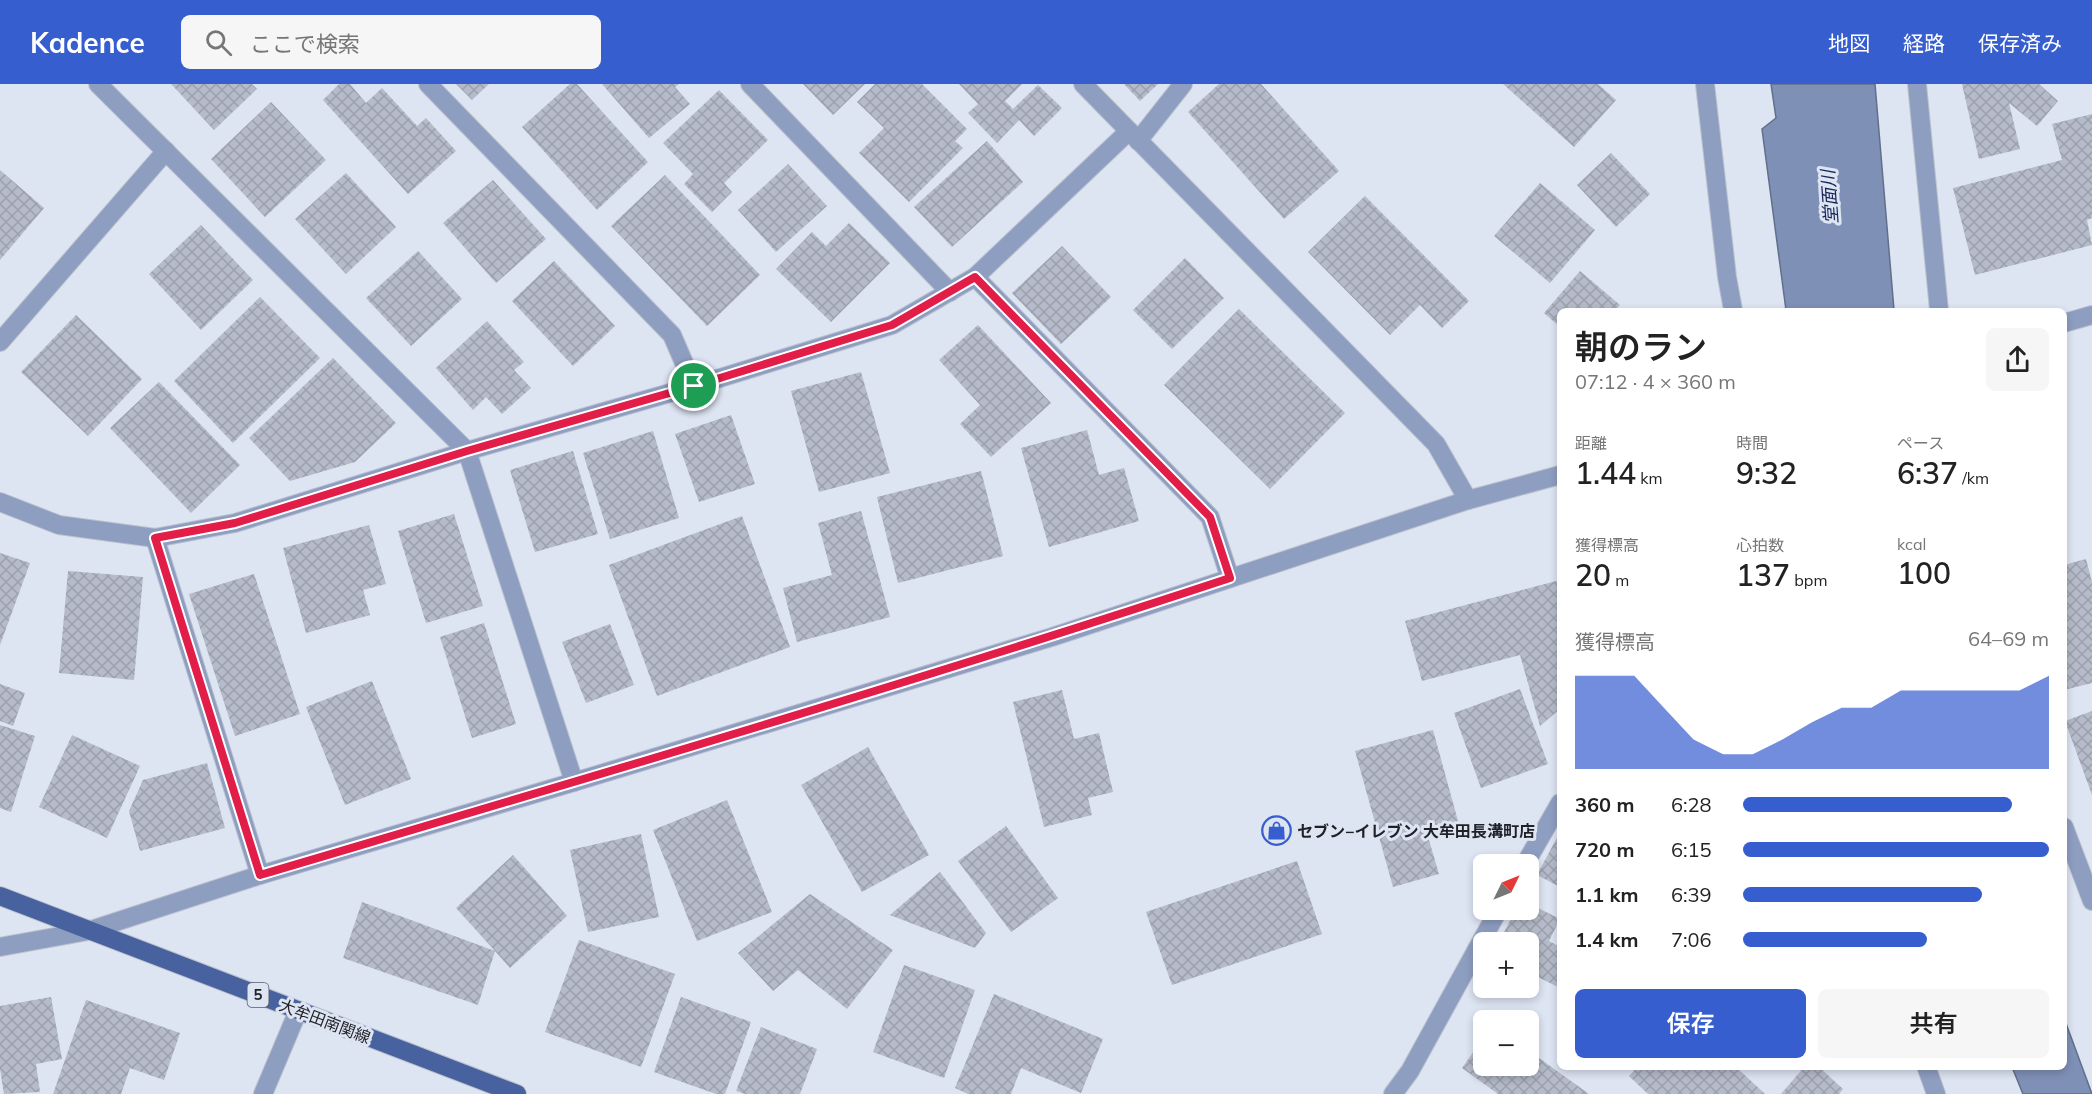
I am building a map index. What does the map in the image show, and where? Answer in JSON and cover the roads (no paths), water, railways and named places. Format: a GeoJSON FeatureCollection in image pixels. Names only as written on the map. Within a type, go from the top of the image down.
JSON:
{"type":"FeatureCollection","features":[{"type":"Feature","properties":{"kind":"main road","name":"大牟田南関線"},"geometry":{"type":"LineString","coordinates":[[0,896],[517,1094]]}},
{"type":"Feature","properties":{"kind":"street"},"geometry":{"type":"LineString","coordinates":[[98,84],[467,451],[573,782]]}},
{"type":"Feature","properties":{"kind":"street"},"geometry":{"type":"LineString","coordinates":[[428,84],[672,335],[694,386]]}},
{"type":"Feature","properties":{"kind":"street"},"geometry":{"type":"LineString","coordinates":[[750,84],[950,292]]}},
{"type":"Feature","properties":{"kind":"street"},"geometry":{"type":"LineString","coordinates":[[1083,84],[1436,444],[1468,500]]}},
{"type":"Feature","properties":{"kind":"street"},"geometry":{"type":"LineString","coordinates":[[0,502],[59,525],[155,538],[235,523],[467,451],[694,386],[892,325],[975,277],[1133,136],[1183,84]]}},
{"type":"Feature","properties":{"kind":"street"},"geometry":{"type":"LineString","coordinates":[[1705,84],[1733,308]]}},
{"type":"Feature","properties":{"kind":"street"},"geometry":{"type":"LineString","coordinates":[[1917,84],[1939,308]]}},
{"type":"Feature","properties":{"kind":"street"},"geometry":{"type":"LineString","coordinates":[[0,342],[166,151]]}},
{"type":"Feature","properties":{"kind":"street"},"geometry":{"type":"LineString","coordinates":[[975,277],[1210,517],[1230,578]]}},
{"type":"Feature","properties":{"kind":"street"},"geometry":{"type":"LineString","coordinates":[[2067,322],[2092,315]]}},
{"type":"Feature","properties":{"kind":"street"},"geometry":{"type":"LineString","coordinates":[[0,947],[88,931],[260,875],[1052,637],[1468,500],[1557,476]]}},
{"type":"Feature","properties":{"kind":"street"},"geometry":{"type":"LineString","coordinates":[[155,538],[260,875]]}},
{"type":"Feature","properties":{"kind":"street"},"geometry":{"type":"LineString","coordinates":[[1531,854],[1557,808]]}},
{"type":"Feature","properties":{"kind":"street"},"geometry":{"type":"LineString","coordinates":[[2067,835],[2092,901]]}},
{"type":"Feature","properties":{"kind":"street"},"geometry":{"type":"LineString","coordinates":[[1393,1094],[1410,1071],[1493,920]]}},
{"type":"Feature","properties":{"kind":"street"},"geometry":{"type":"LineString","coordinates":[[264,1094],[298,1011]]}},
{"type":"Feature","properties":{"kind":"street"},"geometry":{"type":"LineString","coordinates":[[1927,1070],[1936,1094]]}},
{"type":"Feature","properties":{"kind":"water","name":"堂面川"},"geometry":{"type":"Polygon","coordinates":[[[1771,84],[1875,84],[1894,308],[1786,308],[1762,129],[1776,118],[1771,84]]]}},
{"type":"Feature","properties":{"kind":"water"},"geometry":{"type":"Polygon","coordinates":[[[2067,1026],[2092,1094],[2023,1094],[2013,1070],[2067,1070],[2067,1026]]]}},
{"type":"Feature","properties":{"kind":"place","name":"セブン−イレブン 大牟田長溝町店"},"geometry":{"type":"Point","coordinates":[1276,831]}}]}
